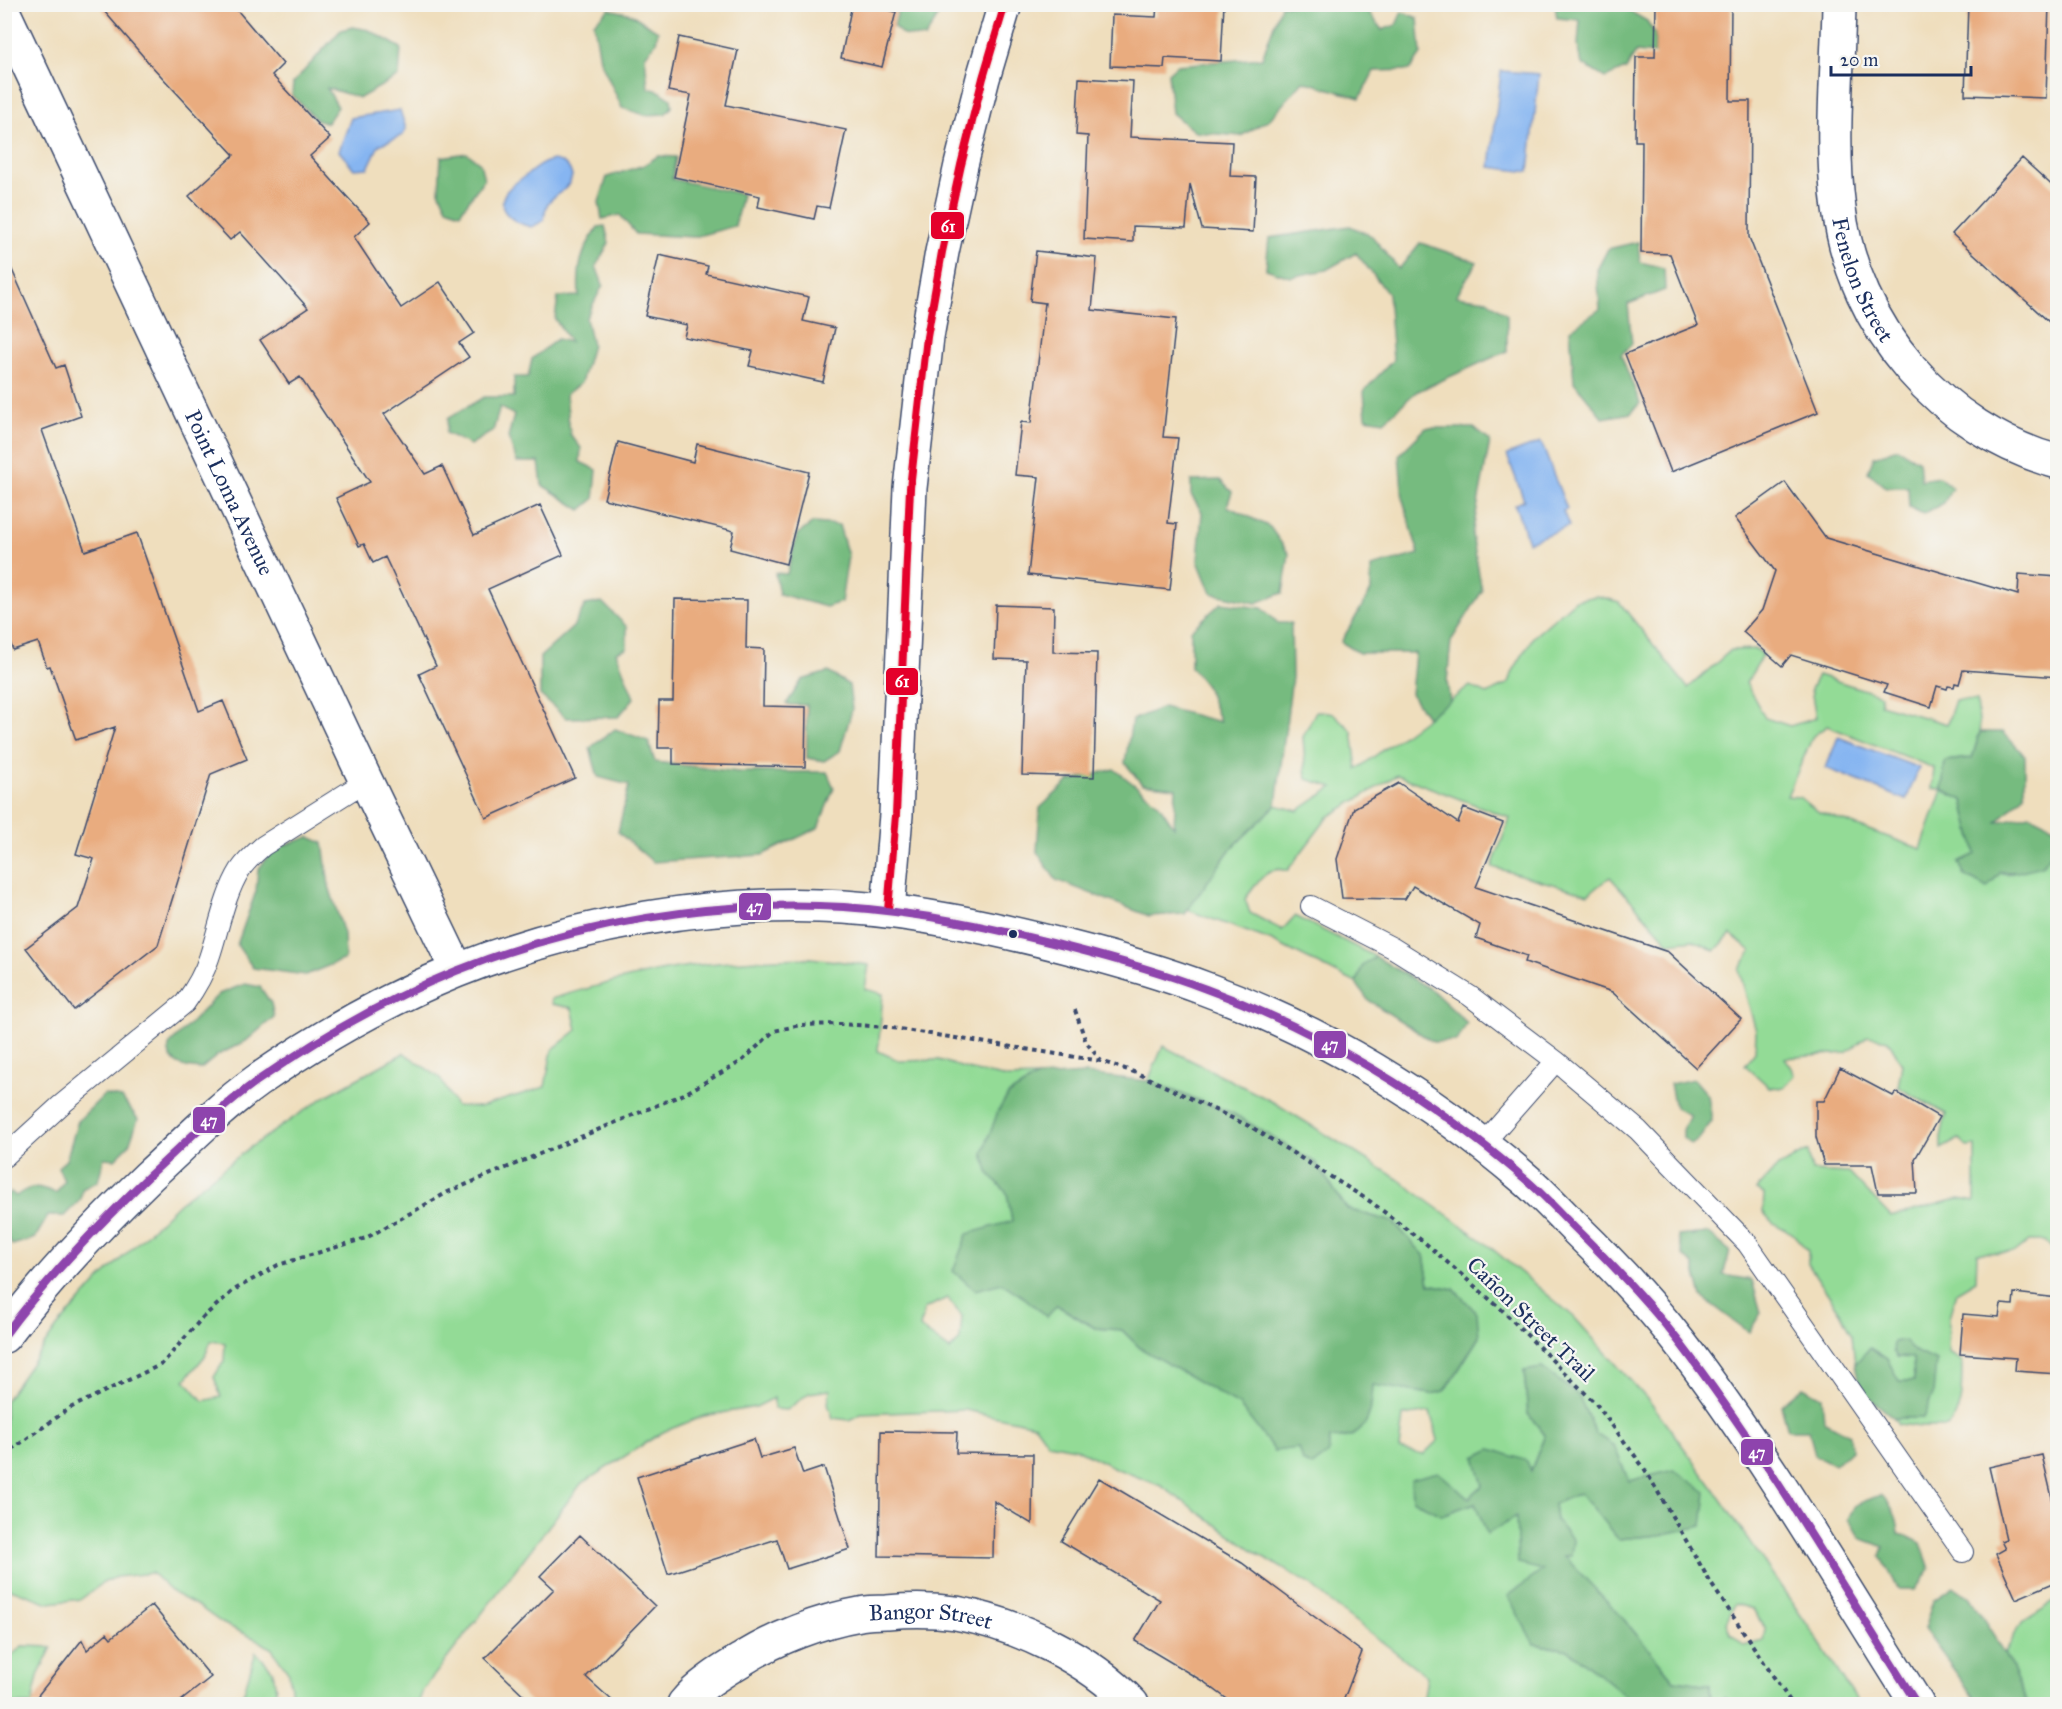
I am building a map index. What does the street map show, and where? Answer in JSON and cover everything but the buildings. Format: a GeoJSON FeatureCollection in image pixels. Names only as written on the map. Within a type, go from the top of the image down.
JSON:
{"type":"FeatureCollection","features":[{"type":"Feature","properties":{"kind":"street"},"geometry":{"type":"LineString","coordinates":[[888,910],[896,815],[910,489],[927,337],[961,165],[1005,4]]}},
{"type":"Feature","properties":{"kind":"street","name":"Fenelon Street"},"geometry":{"type":"LineString","coordinates":[[1839,4],[1835,165],[1837,194],[1851,263],[1872,313],[1908,366],[1947,404],[1996,438],[2025,452],[2058,462]]}},
{"type":"Feature","properties":{"kind":"street","name":"Point Loma Avenue"},"geometry":{"type":"LineString","coordinates":[[4,13],[366,782],[458,970]]}},
{"type":"Feature","properties":{"kind":"street"},"geometry":{"type":"LineString","coordinates":[[4,1336],[46,1283],[100,1225],[180,1148],[253,1084],[326,1037],[407,993],[458,970],[515,950],[575,933],[712,909],[787,906],[888,910],[971,923],[1124,961],[1209,990],[1296,1028],[1350,1057],[1433,1108],[1483,1144],[1529,1182],[1605,1258],[1676,1338],[1724,1403],[1917,1704]]}},
{"type":"Feature","properties":{"kind":"street","name":"Bangor Street"},"geometry":{"type":"LineString","coordinates":[[684,1704],[717,1674],[760,1647],[803,1630],[860,1613],[912,1610],[955,1613],[993,1623],[1044,1643],[1080,1662],[1123,1695],[1131,1704]]}},
{"type":"Feature","properties":{"kind":"lane"},"geometry":{"type":"LineString","coordinates":[[4,1157],[61,1105],[185,1003],[208,960],[231,888],[241,869],[251,857],[263,846],[366,782]]}},
{"type":"Feature","properties":{"kind":"lane"},"geometry":{"type":"LineString","coordinates":[[1311,906],[1393,948],[1470,996],[1556,1061],[1638,1130],[1747,1243],[1963,1552]]}},
{"type":"Feature","properties":{"kind":"lane"},"geometry":{"type":"LineString","coordinates":[[1483,1144],[1556,1061]]}},
{"type":"Feature","properties":{"kind":"path"},"geometry":{"type":"LineString","coordinates":[[1075,1010],[1086,1042],[1101,1061]]}},
{"type":"Feature","properties":{"kind":"path","name":"Cañon Street Trail"},"geometry":{"type":"LineString","coordinates":[[4,1455],[70,1408],[162,1364],[203,1317],[234,1290],[278,1265],[366,1238],[448,1192],[684,1094],[742,1061],[774,1031],[800,1025],[841,1024],[886,1027],[1101,1061],[1137,1073],[1252,1128],[1371,1202],[1425,1243],[1502,1309],[1597,1405],[1644,1468],[1712,1585],[1792,1704]]}},
{"type":"Feature","properties":{"kind":"green space"},"geometry":{"type":"Polygon","coordinates":[[[884,4],[941,5],[940,13],[925,38],[903,35],[894,27],[898,11],[884,7],[884,4]]]}},
{"type":"Feature","properties":{"kind":"green space"},"geometry":{"type":"Polygon","coordinates":[[[1281,5],[1364,5],[1382,30],[1396,25],[1402,12],[1418,18],[1421,54],[1410,70],[1374,71],[1360,98],[1303,81],[1270,119],[1241,136],[1195,132],[1172,113],[1168,73],[1177,65],[1262,58],[1281,5]]]}},
{"type":"Feature","properties":{"kind":"green space"},"geometry":{"type":"Polygon","coordinates":[[[1555,5],[1619,5],[1647,21],[1655,34],[1655,54],[1636,52],[1626,69],[1605,78],[1582,64],[1578,45],[1580,20],[1557,18],[1555,5]]]}},
{"type":"Feature","properties":{"kind":"green space"},"geometry":{"type":"Polygon","coordinates":[[[609,9],[631,14],[658,31],[656,42],[645,56],[648,88],[659,91],[671,99],[672,107],[665,114],[645,115],[622,108],[600,60],[594,23],[609,9]]]}},
{"type":"Feature","properties":{"kind":"green space"},"geometry":{"type":"Polygon","coordinates":[[[353,27],[369,30],[401,48],[399,76],[360,98],[327,88],[338,107],[327,123],[318,121],[292,95],[293,83],[341,30],[353,27]]]}},
{"type":"Feature","properties":{"kind":"green space"},"geometry":{"type":"Polygon","coordinates":[[[467,153],[480,163],[484,179],[460,213],[447,208],[439,191],[441,157],[467,153]]]}},
{"type":"Feature","properties":{"kind":"green space"},"geometry":{"type":"Polygon","coordinates":[[[658,156],[676,157],[672,179],[742,194],[735,226],[694,237],[636,234],[620,215],[602,219],[599,202],[607,177],[644,165],[658,156]]]}},
{"type":"Feature","properties":{"kind":"green space"},"geometry":{"type":"Polygon","coordinates":[[[605,226],[609,243],[596,266],[603,285],[586,318],[592,345],[581,383],[566,394],[570,434],[581,448],[580,462],[597,470],[594,499],[581,510],[542,485],[539,462],[517,462],[508,437],[514,415],[500,407],[493,431],[470,445],[446,433],[448,418],[484,397],[514,397],[514,377],[528,377],[532,359],[557,339],[570,342],[555,319],[558,297],[579,296],[581,260],[598,227],[605,226]]]}},
{"type":"Feature","properties":{"kind":"green space"},"geometry":{"type":"Polygon","coordinates":[[[1350,226],[1372,236],[1399,269],[1420,243],[1477,262],[1456,296],[1487,300],[1507,315],[1507,351],[1416,392],[1384,421],[1366,418],[1364,391],[1393,360],[1388,293],[1356,253],[1326,270],[1290,277],[1266,269],[1269,238],[1350,226]]]}},
{"type":"Feature","properties":{"kind":"green space"},"geometry":{"type":"Polygon","coordinates":[[[1638,242],[1640,262],[1664,268],[1665,290],[1628,304],[1632,344],[1621,355],[1640,403],[1631,413],[1603,418],[1574,382],[1570,330],[1600,309],[1597,270],[1608,249],[1638,242]]]}},
{"type":"Feature","properties":{"kind":"green space"},"geometry":{"type":"Polygon","coordinates":[[[1426,428],[1474,428],[1490,441],[1472,535],[1482,591],[1451,641],[1447,682],[1450,701],[1427,717],[1411,694],[1415,653],[1359,653],[1341,642],[1371,591],[1371,567],[1419,554],[1403,500],[1399,455],[1426,428]]]}},
{"type":"Feature","properties":{"kind":"green space"},"geometry":{"type":"Polygon","coordinates":[[[1897,448],[1919,461],[1921,480],[1939,477],[1952,488],[1944,503],[1923,514],[1909,507],[1908,487],[1886,487],[1868,472],[1874,457],[1897,448]]]}},
{"type":"Feature","properties":{"kind":"green space"},"geometry":{"type":"Polygon","coordinates":[[[1220,480],[1232,492],[1227,506],[1270,527],[1289,554],[1283,593],[1256,603],[1211,593],[1198,561],[1202,512],[1191,495],[1191,481],[1220,480]]]}},
{"type":"Feature","properties":{"kind":"green space"},"geometry":{"type":"Polygon","coordinates":[[[813,523],[839,525],[848,556],[841,602],[826,607],[779,594],[775,573],[787,574],[797,535],[813,523]]]}},
{"type":"Feature","properties":{"kind":"green space"},"geometry":{"type":"Polygon","coordinates":[[[1597,596],[1619,602],[1688,688],[1731,650],[1756,649],[1763,655],[1746,683],[1765,718],[1790,726],[1816,718],[1811,689],[1818,675],[1881,695],[1880,704],[1947,724],[1955,700],[1977,701],[1980,732],[1972,758],[1945,761],[1942,790],[1963,800],[1976,855],[1999,872],[2014,873],[2057,854],[2057,1254],[2045,1241],[2029,1241],[2015,1252],[1977,1253],[1976,1280],[1956,1292],[1949,1317],[1948,1353],[1962,1361],[1962,1379],[1957,1413],[1947,1427],[1898,1424],[1894,1418],[1923,1418],[1935,1361],[1913,1350],[1914,1381],[1899,1381],[1887,1359],[1870,1348],[1855,1364],[1852,1336],[1840,1312],[1808,1264],[1808,1251],[1792,1233],[1773,1223],[1763,1212],[1764,1194],[1756,1190],[1778,1166],[1808,1151],[1812,1171],[1849,1173],[1891,1217],[1960,1199],[1975,1202],[1975,1146],[1967,1147],[1959,1139],[1941,1149],[1946,1114],[1898,1087],[1902,1064],[1888,1040],[1868,1036],[1846,1053],[1785,1058],[1795,1075],[1784,1088],[1769,1087],[1745,1065],[1755,1052],[1756,1031],[1739,970],[1751,951],[1731,934],[1715,951],[1693,940],[1669,943],[1610,877],[1588,894],[1492,867],[1510,818],[1397,775],[1328,817],[1287,871],[1280,869],[1268,873],[1245,899],[1250,913],[1282,930],[1295,916],[1376,957],[1363,965],[1356,983],[1270,940],[1187,910],[1229,851],[1276,805],[1298,811],[1333,787],[1306,779],[1303,737],[1316,711],[1334,714],[1352,731],[1357,769],[1470,686],[1487,694],[1509,683],[1513,671],[1533,637],[1576,600],[1597,596]],[[1827,726],[1813,736],[1787,796],[1799,797],[1819,812],[1921,849],[1942,790],[1932,789],[1934,768],[1827,726]]]}},
{"type":"Feature","properties":{"kind":"green space"},"geometry":{"type":"Polygon","coordinates":[[[602,602],[627,627],[627,648],[616,652],[634,698],[618,717],[566,718],[540,695],[540,657],[573,627],[585,605],[602,602]]]}},
{"type":"Feature","properties":{"kind":"green space"},"geometry":{"type":"Polygon","coordinates":[[[1221,603],[1262,608],[1278,623],[1291,623],[1292,677],[1276,805],[1229,851],[1185,914],[1149,916],[1056,880],[1037,852],[1040,808],[1069,781],[1114,769],[1158,803],[1174,827],[1176,788],[1142,784],[1125,763],[1132,720],[1163,707],[1220,722],[1206,686],[1191,667],[1191,630],[1221,603]]]}},
{"type":"Feature","properties":{"kind":"green space"},"geometry":{"type":"Polygon","coordinates":[[[828,672],[849,685],[852,710],[840,751],[824,761],[807,758],[807,705],[787,705],[787,703],[802,680],[828,672]]]}},
{"type":"Feature","properties":{"kind":"green space"},"geometry":{"type":"Polygon","coordinates":[[[615,729],[648,741],[655,762],[739,772],[827,772],[834,788],[818,828],[762,855],[653,862],[618,832],[629,785],[598,777],[590,748],[615,729]]]}},
{"type":"Feature","properties":{"kind":"green space"},"geometry":{"type":"Polygon","coordinates":[[[1980,732],[2003,732],[2025,756],[2025,794],[1997,822],[2030,815],[2058,829],[2057,854],[2050,855],[2042,866],[2017,872],[2001,872],[1987,888],[1964,875],[1959,862],[1976,854],[1963,800],[1942,790],[1945,761],[1972,758],[1980,732]]]}},
{"type":"Feature","properties":{"kind":"green space"},"geometry":{"type":"Polygon","coordinates":[[[309,837],[323,843],[329,886],[344,934],[345,959],[306,975],[253,968],[237,945],[256,891],[258,870],[273,849],[309,837]]]}},
{"type":"Feature","properties":{"kind":"green space"},"geometry":{"type":"Polygon","coordinates":[[[1376,957],[1432,990],[1467,1023],[1457,1041],[1433,1042],[1368,1000],[1356,983],[1363,965],[1376,957]]]}},
{"type":"Feature","properties":{"kind":"green space"},"geometry":{"type":"Polygon","coordinates":[[[811,958],[869,965],[865,989],[883,994],[878,1051],[900,1061],[939,1060],[1007,1078],[1037,1077],[1008,1095],[988,1172],[1007,1193],[1012,1221],[1002,1283],[1046,1316],[1056,1305],[1095,1328],[1122,1330],[1140,1348],[1240,1405],[1275,1451],[1324,1440],[1361,1427],[1369,1412],[1372,1384],[1431,1394],[1446,1390],[1479,1337],[1454,1289],[1429,1284],[1424,1255],[1393,1222],[1347,1209],[1316,1163],[1232,1113],[1148,1081],[1163,1046],[1275,1103],[1395,1177],[1483,1241],[1574,1317],[1655,1408],[1813,1633],[1859,1704],[1736,1704],[1724,1698],[1718,1704],[1711,1704],[1710,1685],[1674,1680],[1621,1616],[1563,1556],[1572,1540],[1556,1521],[1554,1504],[1580,1492],[1618,1539],[1659,1535],[1702,1526],[1674,1470],[1629,1482],[1614,1446],[1596,1434],[1578,1395],[1542,1368],[1524,1372],[1528,1414],[1545,1435],[1530,1472],[1483,1485],[1469,1498],[1441,1515],[1475,1503],[1516,1517],[1543,1570],[1534,1644],[1569,1650],[1627,1697],[1664,1701],[1665,1704],[1423,1704],[1427,1676],[1311,1585],[1260,1555],[1161,1486],[1115,1468],[1075,1448],[1048,1443],[1035,1425],[965,1410],[861,1414],[849,1420],[833,1418],[828,1404],[830,1390],[809,1393],[787,1410],[774,1409],[774,1398],[756,1407],[704,1416],[663,1432],[581,1484],[423,1690],[418,1704],[293,1704],[289,1673],[272,1649],[222,1623],[198,1606],[173,1593],[152,1573],[116,1577],[103,1583],[81,1599],[49,1603],[5,1587],[5,1401],[57,1327],[100,1279],[179,1203],[249,1148],[326,1096],[404,1053],[440,1078],[456,1106],[480,1107],[545,1087],[552,1050],[577,1030],[572,1008],[552,1004],[551,999],[677,968],[727,962],[811,958]],[[947,1298],[924,1309],[920,1328],[950,1350],[960,1340],[962,1316],[947,1298]],[[211,1341],[205,1356],[185,1380],[203,1401],[221,1397],[214,1377],[224,1361],[225,1343],[211,1341]],[[1430,1412],[1403,1416],[1399,1449],[1423,1455],[1438,1440],[1430,1412]],[[1735,1604],[1726,1623],[1730,1633],[1744,1646],[1763,1641],[1765,1629],[1753,1609],[1735,1604]]]}},
{"type":"Feature","properties":{"kind":"green space"},"geometry":{"type":"Polygon","coordinates":[[[245,984],[260,987],[271,1003],[274,1017],[246,1041],[218,1055],[201,1069],[189,1068],[174,1061],[169,1052],[169,1045],[219,994],[245,984]]]}},
{"type":"Feature","properties":{"kind":"green space"},"geometry":{"type":"Polygon","coordinates":[[[1085,1074],[1148,1081],[1232,1113],[1316,1163],[1347,1209],[1393,1222],[1424,1255],[1429,1284],[1454,1289],[1477,1313],[1479,1337],[1445,1391],[1431,1394],[1373,1385],[1370,1412],[1364,1425],[1352,1435],[1330,1439],[1328,1454],[1312,1466],[1302,1461],[1298,1448],[1275,1451],[1239,1405],[1140,1348],[1122,1330],[1095,1328],[1057,1305],[1047,1317],[1002,1283],[975,1290],[953,1271],[967,1234],[1012,1221],[1007,1193],[988,1172],[983,1153],[998,1111],[1008,1095],[1037,1077],[1085,1074]]]}},
{"type":"Feature","properties":{"kind":"green space"},"geometry":{"type":"Polygon","coordinates":[[[1694,1079],[1708,1095],[1712,1121],[1699,1139],[1691,1145],[1683,1138],[1683,1130],[1690,1115],[1675,1108],[1670,1084],[1694,1079]]]}},
{"type":"Feature","properties":{"kind":"green space"},"geometry":{"type":"Polygon","coordinates":[[[104,1095],[122,1098],[138,1119],[129,1145],[115,1159],[104,1158],[98,1181],[82,1189],[81,1199],[64,1216],[48,1216],[35,1238],[12,1245],[5,1232],[5,1197],[11,1192],[16,1196],[26,1189],[35,1187],[56,1193],[64,1181],[58,1167],[66,1160],[78,1121],[104,1095]]]}},
{"type":"Feature","properties":{"kind":"green space"},"geometry":{"type":"Polygon","coordinates":[[[1708,1233],[1730,1251],[1723,1275],[1752,1280],[1761,1313],[1749,1332],[1702,1297],[1694,1265],[1683,1256],[1678,1236],[1708,1233]]]}},
{"type":"Feature","properties":{"kind":"green space"},"geometry":{"type":"Polygon","coordinates":[[[1904,1340],[1913,1350],[1936,1361],[1933,1394],[1923,1418],[1894,1418],[1861,1391],[1855,1364],[1870,1348],[1887,1359],[1899,1381],[1914,1381],[1913,1358],[1897,1357],[1893,1351],[1894,1342],[1904,1340]]]}},
{"type":"Feature","properties":{"kind":"green space"},"geometry":{"type":"Polygon","coordinates":[[[1542,1368],[1578,1395],[1596,1434],[1614,1446],[1629,1481],[1674,1470],[1706,1492],[1702,1526],[1659,1535],[1618,1539],[1580,1493],[1554,1504],[1556,1521],[1573,1540],[1571,1556],[1564,1556],[1621,1616],[1674,1680],[1710,1685],[1711,1704],[1665,1704],[1664,1701],[1627,1697],[1569,1650],[1534,1644],[1508,1596],[1543,1570],[1518,1564],[1516,1517],[1487,1534],[1475,1503],[1441,1515],[1412,1499],[1411,1479],[1438,1472],[1469,1498],[1483,1485],[1475,1457],[1491,1449],[1527,1461],[1531,1471],[1545,1435],[1528,1414],[1524,1371],[1542,1368]]]}},
{"type":"Feature","properties":{"kind":"green space"},"geometry":{"type":"Polygon","coordinates":[[[1803,1387],[1822,1397],[1824,1421],[1850,1435],[1851,1450],[1835,1465],[1815,1455],[1809,1430],[1788,1430],[1781,1405],[1803,1387]]]}},
{"type":"Feature","properties":{"kind":"green space"},"geometry":{"type":"Polygon","coordinates":[[[1880,1495],[1894,1513],[1899,1534],[1921,1543],[1930,1569],[1915,1590],[1899,1590],[1881,1556],[1884,1547],[1862,1539],[1848,1519],[1855,1505],[1880,1495]]]}},
{"type":"Feature","properties":{"kind":"green space"},"geometry":{"type":"Polygon","coordinates":[[[1953,1587],[1969,1596],[2005,1653],[2028,1704],[1979,1704],[1924,1629],[1933,1601],[1953,1587]]]}},
{"type":"Feature","properties":{"kind":"green space"},"geometry":{"type":"Polygon","coordinates":[[[2057,1600],[2057,1704],[2028,1704],[2005,1653],[2021,1623],[2057,1600]]]}},
{"type":"Feature","properties":{"kind":"green space"},"geometry":{"type":"Polygon","coordinates":[[[22,1646],[52,1647],[38,1676],[32,1704],[5,1704],[5,1662],[22,1646]]]}},
{"type":"Feature","properties":{"kind":"green space"},"geometry":{"type":"Polygon","coordinates":[[[256,1652],[273,1671],[278,1704],[240,1704],[256,1652]]]}},
{"type":"Feature","properties":{"kind":"water"},"geometry":{"type":"Polygon","coordinates":[[[1501,71],[1539,74],[1529,172],[1490,167],[1501,71]]]}},
{"type":"Feature","properties":{"kind":"water"},"geometry":{"type":"Polygon","coordinates":[[[400,110],[406,129],[403,135],[379,145],[368,168],[354,169],[339,151],[351,118],[400,110]]]}},
{"type":"Feature","properties":{"kind":"water"},"geometry":{"type":"Polygon","coordinates":[[[553,160],[563,163],[569,169],[572,176],[568,185],[547,204],[543,221],[532,227],[514,220],[502,205],[506,192],[537,167],[553,160]]]}},
{"type":"Feature","properties":{"kind":"water"},"geometry":{"type":"Polygon","coordinates":[[[1541,442],[1567,509],[1563,511],[1569,526],[1528,542],[1515,505],[1524,500],[1507,455],[1541,442]]]}},
{"type":"Feature","properties":{"kind":"water"},"geometry":{"type":"Polygon","coordinates":[[[1838,737],[1919,768],[1906,800],[1826,768],[1838,737]]]}},
{"type":"Feature","properties":{"kind":"transit line","name":"61"},"geometry":{"type":"LineString","coordinates":[[888,910],[896,815],[910,488],[927,337],[961,165],[1005,4]]}},
{"type":"Feature","properties":{"kind":"transit line","name":"47"},"geometry":{"type":"LineString","coordinates":[[4,1336],[37,1294],[92,1233],[149,1176],[229,1103],[257,1081],[329,1035],[379,1007],[456,971],[549,940],[647,918],[696,911],[795,905],[844,907],[901,913],[985,927],[1155,971],[1249,1006],[1291,1025],[1333,1046],[1413,1094],[1524,1178],[1603,1256],[1680,1343],[1773,1475],[1917,1704]]}}]}
